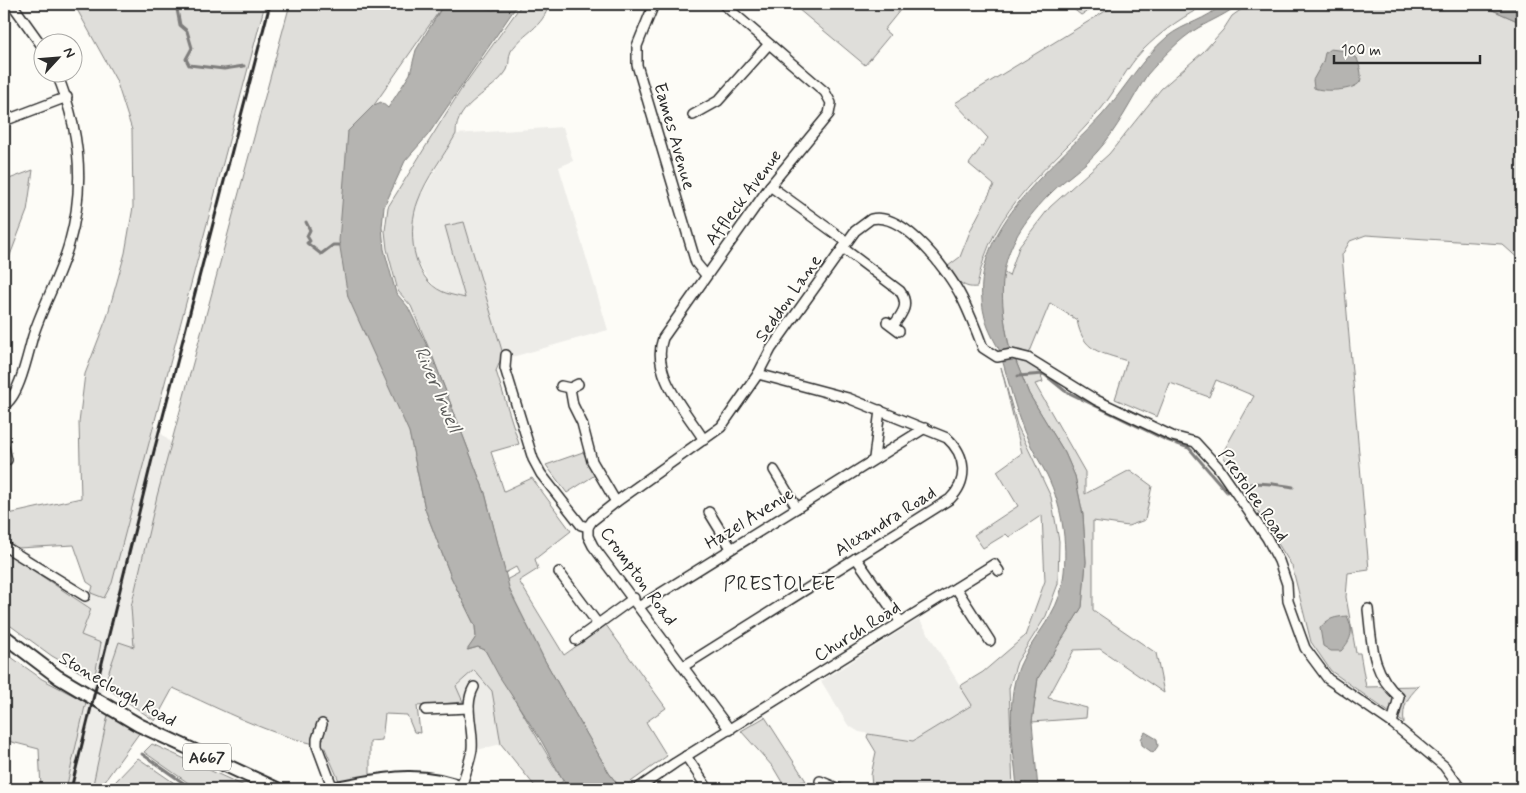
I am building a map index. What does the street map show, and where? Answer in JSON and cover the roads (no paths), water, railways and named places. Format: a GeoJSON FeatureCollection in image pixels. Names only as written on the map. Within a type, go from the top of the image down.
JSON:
{"type":"FeatureCollection","features":[{"type":"Feature","properties":{"kind":"main road","name":"Stoneclough Road"},"geometry":{"type":"LineString","coordinates":[[4,636],[58,677],[139,725],[276,789]]}},
{"type":"Feature","properties":{"kind":"main road"},"geometry":{"type":"LineString","coordinates":[[332,789],[401,777],[423,778],[463,788]]}},
{"type":"Feature","properties":{"kind":"street"},"geometry":{"type":"LineString","coordinates":[[12,4],[32,32]]}},
{"type":"Feature","properties":{"kind":"street","name":"Eames Avenue"},"geometry":{"type":"LineString","coordinates":[[654,4],[637,46],[637,65],[696,263],[706,275]]}},
{"type":"Feature","properties":{"kind":"street","name":"Affleck Avenue"},"geometry":{"type":"LineString","coordinates":[[704,440],[664,378],[659,356],[663,338],[770,186],[829,114],[831,103],[825,92],[724,4]]}},
{"type":"Feature","properties":{"kind":"street"},"geometry":{"type":"LineString","coordinates":[[692,115],[700,106],[718,101],[769,44]]}},
{"type":"Feature","properties":{"kind":"street"},"geometry":{"type":"LineString","coordinates":[[4,405],[14,396],[36,328],[69,245],[75,216],[80,182],[78,147],[66,97],[60,82]]}},
{"type":"Feature","properties":{"kind":"street"},"geometry":{"type":"LineString","coordinates":[[4,120],[66,97]]}},
{"type":"Feature","properties":{"kind":"street"},"geometry":{"type":"LineString","coordinates":[[770,186],[900,291],[904,296],[905,310],[893,326]]}},
{"type":"Feature","properties":{"kind":"street","name":"Seddon Lane"},"geometry":{"type":"LineString","coordinates":[[588,527],[592,521],[616,502],[704,440],[731,416],[758,374],[771,349],[855,231],[871,219],[889,220],[918,239],[957,290],[983,348],[997,357],[1012,354]]}},
{"type":"Feature","properties":{"kind":"street","name":"Prestolee Road"},"geometry":{"type":"LineString","coordinates":[[1012,354],[1034,361],[1079,391],[1104,404],[1172,436],[1195,442],[1218,467],[1267,538],[1279,561],[1287,584],[1288,601],[1305,648],[1328,678],[1392,723],[1444,766],[1461,789]]}},
{"type":"Feature","properties":{"kind":"street","name":"Crompton Road"},"geometry":{"type":"LineString","coordinates":[[506,355],[505,368],[533,459],[541,474],[581,525],[588,527],[588,536],[593,546],[640,606],[730,730]]}},
{"type":"Feature","properties":{"kind":"street","name":"Alexandra Road"},"geometry":{"type":"LineString","coordinates":[[684,666],[950,499],[958,491],[962,481],[964,468],[956,446],[947,438],[848,398],[758,374]]}},
{"type":"Feature","properties":{"kind":"street"},"geometry":{"type":"LineString","coordinates":[[569,386],[573,405],[582,423],[592,461],[616,502]]}},
{"type":"Feature","properties":{"kind":"street"},"geometry":{"type":"LineString","coordinates":[[874,458],[880,410]]}},
{"type":"Feature","properties":{"kind":"street","name":"Hazel Avenue"},"geometry":{"type":"LineString","coordinates":[[640,606],[874,458],[925,428]]}},
{"type":"Feature","properties":{"kind":"street"},"geometry":{"type":"LineString","coordinates":[[4,448],[7,460]]}},
{"type":"Feature","properties":{"kind":"street"},"geometry":{"type":"LineString","coordinates":[[774,470],[797,508]]}},
{"type":"Feature","properties":{"kind":"street"},"geometry":{"type":"LineString","coordinates":[[709,512],[731,548]]}},
{"type":"Feature","properties":{"kind":"street"},"geometry":{"type":"LineString","coordinates":[[4,546],[84,596]]}},
{"type":"Feature","properties":{"kind":"street"},"geometry":{"type":"LineString","coordinates":[[856,558],[900,621]]}},
{"type":"Feature","properties":{"kind":"street","name":"Church Road"},"geometry":{"type":"LineString","coordinates":[[638,788],[900,621],[994,564],[999,571]]}},
{"type":"Feature","properties":{"kind":"street"},"geometry":{"type":"LineString","coordinates":[[559,572],[598,624]]}},
{"type":"Feature","properties":{"kind":"street"},"geometry":{"type":"LineString","coordinates":[[956,588],[985,625],[990,641]]}},
{"type":"Feature","properties":{"kind":"street"},"geometry":{"type":"LineString","coordinates":[[576,640],[634,598]]}},
{"type":"Feature","properties":{"kind":"street"},"geometry":{"type":"LineString","coordinates":[[1368,609],[1373,654],[1380,675],[1399,697],[1392,723]]}},
{"type":"Feature","properties":{"kind":"street"},"geometry":{"type":"LineString","coordinates":[[463,788],[472,748],[469,708],[470,695],[474,687]]}},
{"type":"Feature","properties":{"kind":"street"},"geometry":{"type":"LineString","coordinates":[[426,710],[469,708]]}},
{"type":"Feature","properties":{"kind":"street"},"geometry":{"type":"LineString","coordinates":[[322,724],[317,746],[332,789]]}},
{"type":"Feature","properties":{"kind":"street"},"geometry":{"type":"LineString","coordinates":[[686,756],[708,789]]}},
{"type":"Feature","properties":{"kind":"street"},"geometry":{"type":"LineString","coordinates":[[820,781],[835,787],[835,775]]}},
{"type":"Feature","properties":{"kind":"water","name":"River Irwell"},"geometry":{"type":"Polygon","coordinates":[[[444,4],[484,4],[486,8],[493,10],[506,4],[518,4],[428,135],[405,161],[384,207],[382,227],[384,249],[396,293],[408,307],[433,358],[485,493],[510,591],[544,659],[609,773],[621,789],[568,789],[542,742],[499,676],[485,650],[478,647],[467,650],[476,637],[475,626],[451,577],[425,509],[409,432],[348,297],[339,241],[348,131],[374,105],[381,102],[388,108],[410,74],[416,50],[444,4]]]}},
{"type":"Feature","properties":{"kind":"water"},"geometry":{"type":"Polygon","coordinates":[[[1222,4],[1239,4],[1198,28],[1177,43],[1164,56],[1147,75],[1117,125],[1097,152],[1052,192],[1034,211],[1021,229],[1011,247],[1003,283],[1005,326],[1010,351],[1001,353],[986,322],[982,287],[987,258],[999,231],[1016,205],[1102,115],[1158,45],[1174,32],[1209,14],[1222,4]]]}},
{"type":"Feature","properties":{"kind":"water"},"geometry":{"type":"Polygon","coordinates":[[[1479,4],[1522,4],[1522,23],[1479,4]]]}},
{"type":"Feature","properties":{"kind":"water"},"geometry":{"type":"Polygon","coordinates":[[[1330,49],[1346,51],[1357,58],[1361,76],[1360,82],[1357,85],[1338,90],[1314,88],[1313,80],[1323,62],[1325,53],[1330,49]]]}},
{"type":"Feature","properties":{"kind":"water"},"geometry":{"type":"Polygon","coordinates":[[[1011,357],[1015,359],[1029,394],[1065,453],[1075,476],[1083,515],[1086,562],[1082,607],[1038,678],[1032,722],[1038,789],[1017,789],[1011,722],[1013,689],[1023,659],[1056,605],[1062,586],[1065,543],[1061,515],[1053,488],[1026,437],[1012,395],[1002,359],[1011,357]]]}},
{"type":"Feature","properties":{"kind":"water"},"geometry":{"type":"Polygon","coordinates":[[[1347,616],[1351,626],[1350,639],[1341,651],[1331,651],[1323,646],[1320,628],[1332,619],[1347,616]]]}},
{"type":"Feature","properties":{"kind":"water"},"geometry":{"type":"Polygon","coordinates":[[[1145,732],[1157,739],[1158,746],[1153,753],[1142,745],[1141,739],[1145,732]]]}},
{"type":"Feature","properties":{"kind":"waterway"},"geometry":{"type":"LineString","coordinates":[[176,4],[180,25],[187,31],[192,48],[186,59],[189,65],[224,69],[244,66]]}},
{"type":"Feature","properties":{"kind":"waterway"},"geometry":{"type":"LineString","coordinates":[[306,222],[310,230],[307,236],[310,241],[307,243],[321,254],[333,245],[339,245]]}},
{"type":"Feature","properties":{"kind":"waterway"},"geometry":{"type":"LineString","coordinates":[[1018,376],[1044,374],[1065,391],[1164,439],[1189,448],[1227,492],[1245,485],[1260,483],[1293,487]]}},
{"type":"Feature","properties":{"kind":"waterway"},"geometry":{"type":"LineString","coordinates":[[142,754],[192,789]]}},
{"type":"Feature","properties":{"kind":"railway"},"geometry":{"type":"LineString","coordinates":[[71,789],[154,451],[270,4]]}},
{"type":"Feature","properties":{"kind":"district","name":"PRESTOLEE"},"geometry":{"type":"Point","coordinates":[780,583]}}]}
